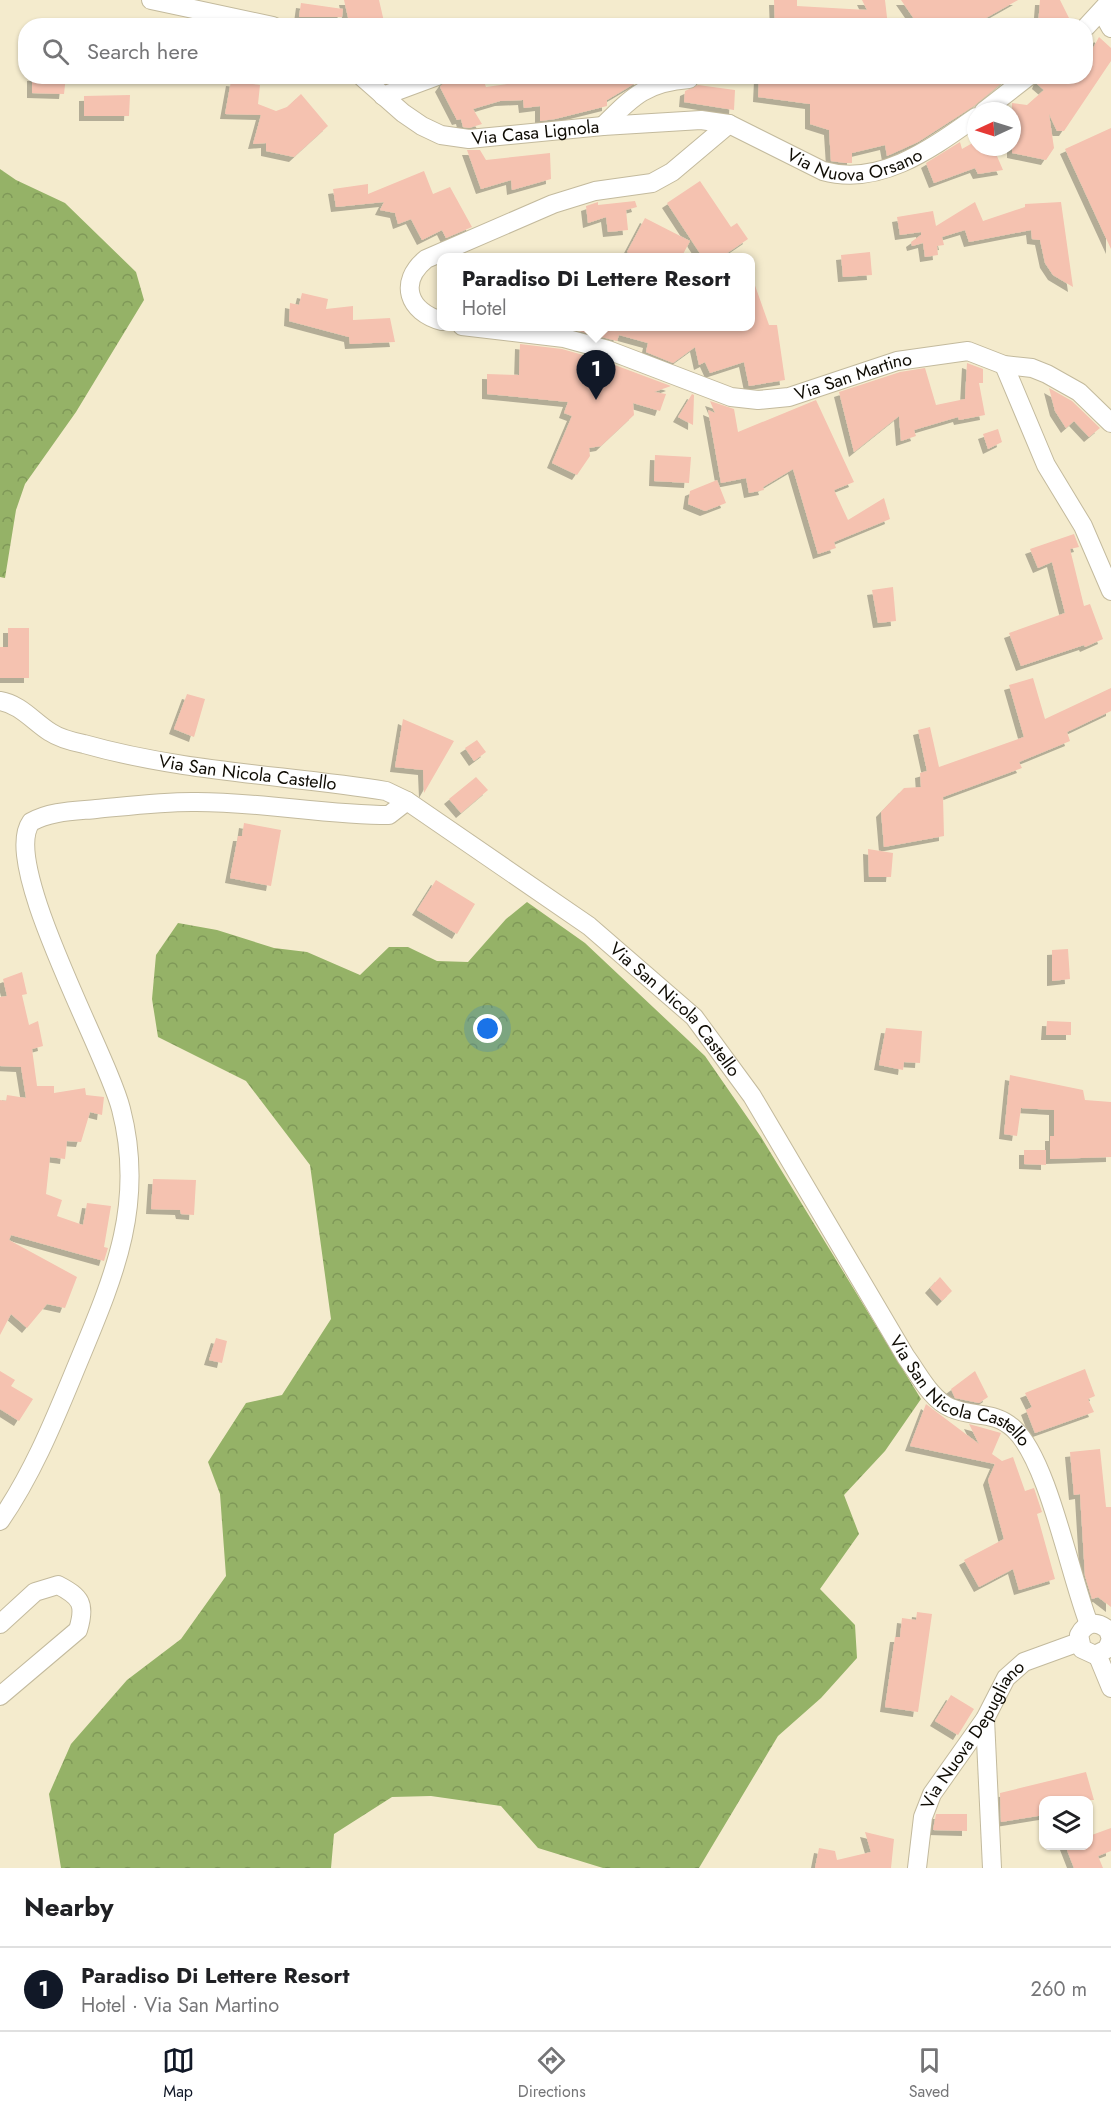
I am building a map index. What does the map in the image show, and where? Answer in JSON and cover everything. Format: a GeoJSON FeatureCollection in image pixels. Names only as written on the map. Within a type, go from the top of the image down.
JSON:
{"type":"FeatureCollection","features":[{"type":"Feature","properties":{"kind":"street"},"geometry":{"type":"LineString","coordinates":[[154,1],[236,18]]}},
{"type":"Feature","properties":{"kind":"street"},"geometry":{"type":"LineString","coordinates":[[1093,23],[1108,13]]}},
{"type":"Feature","properties":{"kind":"street","name":"Via Casa Lignola"},"geometry":{"type":"LineString","coordinates":[[370,84],[422,126],[441,135],[469,139],[603,126],[701,120],[729,124]]}},
{"type":"Feature","properties":{"kind":"street"},"geometry":{"type":"LineString","coordinates":[[383,96],[415,84]]}},
{"type":"Feature","properties":{"kind":"street"},"geometry":{"type":"LineString","coordinates":[[603,126],[632,96],[646,87],[662,84]]}},
{"type":"Feature","properties":{"kind":"street"},"geometry":{"type":"LineString","coordinates":[[996,102],[1019,84]]}},
{"type":"Feature","properties":{"kind":"street","name":"Via Nuova Orsano"},"geometry":{"type":"LineString","coordinates":[[729,124],[823,171],[854,175],[892,167],[934,146],[967,123]]}},
{"type":"Feature","properties":{"kind":"street"},"geometry":{"type":"LineString","coordinates":[[440,253],[553,204],[595,191],[652,183],[672,172],[729,124]]}},
{"type":"Feature","properties":{"kind":"street"},"geometry":{"type":"LineString","coordinates":[[437,254],[426,259],[415,269],[410,294],[417,308],[429,318],[437,320]]}},
{"type":"Feature","properties":{"kind":"street","name":"Via San Martino"},"geometry":{"type":"LineString","coordinates":[[499,331],[564,338],[608,350],[731,397],[758,400],[789,398],[897,361],[968,351],[1004,365],[1032,368],[1047,374],[1079,392],[1111,423]]}},
{"type":"Feature","properties":{"kind":"street"},"geometry":{"type":"LineString","coordinates":[[1004,365],[1046,465],[1083,526],[1111,591]]}},
{"type":"Feature","properties":{"kind":"street","name":"Via San Nicola Castello"},"geometry":{"type":"LineString","coordinates":[[0,701],[37,720],[50,732],[83,744],[182,766],[386,792],[407,801],[589,926],[694,1017],[752,1096],[906,1357],[933,1394],[950,1408],[996,1416],[1015,1430],[1038,1463],[1077,1595],[1089,1624]]}},
{"type":"Feature","properties":{"kind":"street"},"geometry":{"type":"LineString","coordinates":[[8,858],[14,841],[28,823],[52,813],[193,802],[389,815],[407,801]]}},
{"type":"Feature","properties":{"kind":"street"},"geometry":{"type":"LineString","coordinates":[[0,1521],[16,1497],[45,1441],[110,1286],[125,1234],[132,1160],[121,1107],[102,1066],[62,997],[23,918]]}},
{"type":"Feature","properties":{"kind":"street"},"geometry":{"type":"LineString","coordinates":[[0,1624],[35,1592],[58,1585],[73,1593],[81,1603],[82,1615],[78,1630],[0,1696]]}},
{"type":"Feature","properties":{"kind":"street"},"geometry":{"type":"LineString","coordinates":[[1089,1624],[1103,1625],[1110,1635],[1107,1649],[1097,1654],[1088,1653],[1079,1642],[1083,1628],[1089,1624]]}},
{"type":"Feature","properties":{"kind":"street","name":"Via Nuova Depugliano"},"geometry":{"type":"LineString","coordinates":[[917,1868],[922,1817],[932,1794],[986,1719],[1006,1678],[1024,1662],[1079,1642]]}},
{"type":"Feature","properties":{"kind":"street"},"geometry":{"type":"LineString","coordinates":[[1097,1654],[1111,1688]]}},
{"type":"Feature","properties":{"kind":"street"},"geometry":{"type":"LineString","coordinates":[[986,1719],[992,1868]]}},
{"type":"Feature","properties":{"kind":"green space"},"geometry":{"type":"Polygon","coordinates":[[[0,169],[16,180],[65,203],[136,272],[144,300],[76,412],[25,484],[16,510],[5,578],[0,577],[0,169]]]}},
{"type":"Feature","properties":{"kind":"green space"},"geometry":{"type":"Polygon","coordinates":[[[527,902],[585,943],[705,1056],[761,1137],[921,1399],[885,1451],[844,1495],[859,1534],[820,1589],[855,1625],[857,1658],[821,1698],[778,1736],[699,1868],[603,1868],[538,1848],[501,1806],[431,1796],[392,1797],[334,1834],[331,1868],[61,1868],[49,1794],[71,1744],[127,1680],[181,1639],[226,1576],[220,1494],[208,1462],[246,1403],[282,1395],[331,1319],[310,1165],[246,1081],[158,1037],[152,999],[156,955],[178,923],[217,930],[274,948],[307,952],[360,975],[389,947],[408,947],[437,961],[468,962],[506,919],[527,902]]]}},
{"type":"Feature","properties":{"kind":"building"},"geometry":{"type":"Polygon","coordinates":[[[344,0],[379,0],[383,18],[348,18],[344,0]]]}},
{"type":"Feature","properties":{"kind":"building"},"geometry":{"type":"Polygon","coordinates":[[[774,0],[797,0],[797,6],[867,10],[862,0],[885,0],[887,18],[775,18],[774,0]]]}},
{"type":"Feature","properties":{"kind":"building"},"geometry":{"type":"Polygon","coordinates":[[[901,0],[1018,0],[986,18],[913,18],[901,0]]]}},
{"type":"Feature","properties":{"kind":"building"},"geometry":{"type":"Polygon","coordinates":[[[1040,0],[1060,0],[1069,18],[1039,18],[1040,0]]]}},
{"type":"Feature","properties":{"kind":"building"},"geometry":{"type":"Polygon","coordinates":[[[301,3],[343,9],[342,17],[299,17],[301,3]]]}},
{"type":"Feature","properties":{"kind":"building"},"geometry":{"type":"Polygon","coordinates":[[[1099,37],[1111,48],[1111,61],[1064,131],[1057,131],[1049,114],[1054,148],[1046,160],[1021,155],[1021,104],[1027,105],[1044,90],[1037,84],[1093,84],[1093,48],[1099,37]]]}},
{"type":"Feature","properties":{"kind":"building"},"geometry":{"type":"Polygon","coordinates":[[[32,84],[65,84],[64,94],[32,93],[32,84]]]}},
{"type":"Feature","properties":{"kind":"building"},"geometry":{"type":"Polygon","coordinates":[[[230,84],[253,84],[260,85],[258,104],[276,111],[287,107],[301,94],[328,126],[294,157],[266,151],[266,143],[253,144],[261,115],[225,114],[230,84]]]}},
{"type":"Feature","properties":{"kind":"building"},"geometry":{"type":"Polygon","coordinates":[[[442,84],[485,84],[486,87],[508,84],[634,84],[607,100],[607,106],[540,121],[540,106],[524,108],[523,100],[500,101],[473,109],[482,124],[469,128],[463,127],[461,119],[457,120],[440,87],[442,84]]]}},
{"type":"Feature","properties":{"kind":"building"},"geometry":{"type":"Polygon","coordinates":[[[759,84],[1000,84],[979,102],[967,102],[967,110],[918,142],[887,156],[885,145],[852,153],[852,163],[831,161],[829,130],[810,124],[810,104],[758,97],[759,84]]]}},
{"type":"Feature","properties":{"kind":"building"},"geometry":{"type":"Polygon","coordinates":[[[698,85],[735,90],[734,110],[684,102],[685,91],[698,85]]]}},
{"type":"Feature","properties":{"kind":"building"},"geometry":{"type":"Polygon","coordinates":[[[130,95],[129,116],[84,116],[84,96],[130,95]]]}},
{"type":"Feature","properties":{"kind":"building"},"geometry":{"type":"Polygon","coordinates":[[[1111,128],[1111,249],[1065,149],[1111,128]]]}},
{"type":"Feature","properties":{"kind":"building"},"geometry":{"type":"Polygon","coordinates":[[[960,142],[962,149],[967,146],[967,156],[997,156],[1003,170],[978,174],[975,168],[934,183],[926,163],[960,142]]]}},
{"type":"Feature","properties":{"kind":"building"},"geometry":{"type":"Polygon","coordinates":[[[467,150],[480,150],[486,160],[550,153],[551,179],[512,190],[511,180],[481,189],[467,150]]]}},
{"type":"Feature","properties":{"kind":"building"},"geometry":{"type":"Polygon","coordinates":[[[424,171],[433,194],[450,187],[472,227],[446,238],[442,230],[422,240],[411,219],[398,224],[395,213],[380,210],[384,202],[336,207],[333,189],[368,184],[368,194],[424,171]]]}},
{"type":"Feature","properties":{"kind":"building"},"geometry":{"type":"Polygon","coordinates":[[[700,181],[731,227],[737,223],[748,239],[727,253],[700,253],[667,203],[700,181]]]}},
{"type":"Feature","properties":{"kind":"building"},"geometry":{"type":"Polygon","coordinates":[[[635,201],[637,207],[626,210],[628,230],[608,232],[606,217],[588,223],[586,206],[598,202],[598,205],[635,201]]]}},
{"type":"Feature","properties":{"kind":"building"},"geometry":{"type":"Polygon","coordinates":[[[975,202],[983,221],[1025,207],[1025,204],[1061,202],[1073,287],[1053,275],[1045,263],[1040,240],[1032,239],[1031,230],[969,242],[965,230],[942,237],[944,245],[937,246],[938,255],[925,257],[923,243],[912,246],[911,242],[921,235],[921,232],[900,235],[897,217],[933,211],[936,226],[975,202]]]}},
{"type":"Feature","properties":{"kind":"building"},"geometry":{"type":"Polygon","coordinates":[[[645,218],[690,241],[684,253],[627,252],[645,218]]]}},
{"type":"Feature","properties":{"kind":"building"},"geometry":{"type":"Polygon","coordinates":[[[870,252],[872,275],[843,277],[841,255],[870,252]]]}},
{"type":"Feature","properties":{"kind":"building"},"geometry":{"type":"Polygon","coordinates":[[[755,285],[769,325],[777,325],[785,380],[749,386],[744,362],[710,373],[705,362],[699,365],[695,347],[673,363],[646,352],[648,343],[619,335],[617,341],[578,331],[755,331],[755,285]]]}},
{"type":"Feature","properties":{"kind":"building"},"geometry":{"type":"Polygon","coordinates":[[[302,293],[328,299],[326,309],[353,306],[353,320],[390,318],[395,342],[350,344],[349,337],[289,321],[290,303],[299,305],[302,293]]]}},
{"type":"Feature","properties":{"kind":"building"},"geometry":{"type":"Polygon","coordinates":[[[520,344],[562,349],[604,361],[671,386],[654,392],[666,394],[660,411],[633,403],[634,415],[601,446],[589,448],[590,456],[577,475],[552,463],[572,416],[564,413],[568,402],[487,394],[487,374],[519,375],[520,344]]]}},
{"type":"Feature","properties":{"kind":"building"},"geometry":{"type":"Polygon","coordinates":[[[967,363],[983,369],[983,383],[979,383],[985,415],[959,420],[958,417],[914,430],[916,436],[901,441],[899,416],[854,452],[839,392],[900,372],[925,368],[936,405],[965,399],[967,363]]]}},
{"type":"Feature","properties":{"kind":"building"},"geometry":{"type":"Polygon","coordinates":[[[1049,388],[1072,401],[1100,428],[1089,437],[1074,421],[1066,428],[1055,411],[1049,388]]]}},
{"type":"Feature","properties":{"kind":"building"},"geometry":{"type":"Polygon","coordinates":[[[692,394],[694,395],[693,425],[678,417],[692,394]]]}},
{"type":"Feature","properties":{"kind":"building"},"geometry":{"type":"Polygon","coordinates":[[[816,400],[854,482],[834,490],[848,520],[884,498],[890,519],[834,542],[836,548],[818,554],[793,469],[763,487],[764,490],[749,493],[746,478],[721,483],[708,410],[715,413],[710,401],[734,409],[738,432],[816,400]]]}},
{"type":"Feature","properties":{"kind":"building"},"geometry":{"type":"Polygon","coordinates":[[[998,429],[1002,442],[988,449],[983,434],[998,429]]]}},
{"type":"Feature","properties":{"kind":"building"},"geometry":{"type":"Polygon","coordinates":[[[655,455],[691,457],[689,483],[654,481],[655,455]]]}},
{"type":"Feature","properties":{"kind":"building"},"geometry":{"type":"Polygon","coordinates":[[[717,480],[726,503],[705,511],[688,504],[690,491],[717,480]]]}},
{"type":"Feature","properties":{"kind":"building"},"geometry":{"type":"Polygon","coordinates":[[[1074,534],[1079,547],[1070,549],[1084,606],[1090,604],[1103,639],[1085,647],[1084,645],[1021,666],[1009,633],[1065,613],[1052,562],[1038,568],[1030,549],[1074,534]]]}},
{"type":"Feature","properties":{"kind":"building"},"geometry":{"type":"Polygon","coordinates":[[[893,587],[896,621],[878,623],[872,590],[893,587]]]}},
{"type":"Feature","properties":{"kind":"building"},"geometry":{"type":"Polygon","coordinates":[[[8,628],[29,628],[29,678],[0,678],[0,647],[8,647],[8,628]]]}},
{"type":"Feature","properties":{"kind":"building"},"geometry":{"type":"Polygon","coordinates":[[[1033,678],[1045,719],[1111,688],[1111,711],[1067,732],[1070,741],[1019,762],[1022,768],[943,797],[944,836],[884,847],[881,812],[904,788],[921,787],[920,773],[927,771],[918,730],[930,727],[939,767],[1024,737],[1009,685],[1033,678]]]}},
{"type":"Feature","properties":{"kind":"building"},"geometry":{"type":"Polygon","coordinates":[[[187,694],[205,699],[194,737],[174,729],[187,694]]]}},
{"type":"Feature","properties":{"kind":"building"},"geometry":{"type":"Polygon","coordinates":[[[403,719],[454,741],[424,793],[423,770],[395,767],[403,719]]]}},
{"type":"Feature","properties":{"kind":"building"},"geometry":{"type":"Polygon","coordinates":[[[477,740],[486,752],[474,761],[465,748],[477,740]]]}},
{"type":"Feature","properties":{"kind":"building"},"geometry":{"type":"Polygon","coordinates":[[[476,777],[488,790],[461,813],[449,799],[476,777]]]}},
{"type":"Feature","properties":{"kind":"building"},"geometry":{"type":"Polygon","coordinates":[[[244,823],[281,830],[271,886],[230,878],[238,836],[242,836],[244,823]]]}},
{"type":"Feature","properties":{"kind":"building"},"geometry":{"type":"Polygon","coordinates":[[[868,849],[893,853],[891,877],[869,877],[868,849]]]}},
{"type":"Feature","properties":{"kind":"building"},"geometry":{"type":"Polygon","coordinates":[[[436,880],[475,904],[457,934],[417,910],[436,880]]]}},
{"type":"Feature","properties":{"kind":"building"},"geometry":{"type":"Polygon","coordinates":[[[1068,949],[1070,979],[1052,981],[1052,950],[1068,949]]]}},
{"type":"Feature","properties":{"kind":"building"},"geometry":{"type":"Polygon","coordinates":[[[22,972],[27,994],[22,995],[29,1025],[38,1021],[43,1046],[32,1049],[37,1086],[54,1086],[54,1093],[85,1088],[86,1095],[104,1097],[102,1115],[90,1112],[81,1142],[67,1141],[65,1159],[50,1157],[46,1194],[62,1200],[57,1216],[83,1225],[87,1203],[111,1206],[104,1247],[108,1248],[104,1261],[11,1235],[9,1240],[77,1277],[65,1308],[47,1304],[27,1328],[11,1314],[0,1335],[0,1100],[6,1101],[7,1095],[26,1098],[21,1067],[0,1066],[0,997],[7,996],[3,979],[22,972]]]}},
{"type":"Feature","properties":{"kind":"building"},"geometry":{"type":"Polygon","coordinates":[[[1047,1021],[1071,1022],[1071,1035],[1046,1035],[1047,1021]]]}},
{"type":"Feature","properties":{"kind":"building"},"geometry":{"type":"Polygon","coordinates":[[[886,1028],[922,1031],[920,1063],[904,1062],[903,1070],[879,1065],[886,1028]]]}},
{"type":"Feature","properties":{"kind":"building"},"geometry":{"type":"Polygon","coordinates":[[[1010,1075],[1083,1090],[1085,1100],[1111,1102],[1111,1157],[1050,1159],[1050,1136],[1054,1136],[1054,1110],[1021,1108],[1017,1136],[1004,1134],[1010,1075]]]}},
{"type":"Feature","properties":{"kind":"building"},"geometry":{"type":"Polygon","coordinates":[[[1024,1150],[1046,1150],[1046,1165],[1024,1164],[1024,1150]]]}},
{"type":"Feature","properties":{"kind":"building"},"geometry":{"type":"Polygon","coordinates":[[[153,1179],[196,1180],[194,1215],[181,1214],[180,1210],[151,1209],[153,1179]]]}},
{"type":"Feature","properties":{"kind":"building"},"geometry":{"type":"Polygon","coordinates":[[[940,1277],[952,1291],[942,1301],[930,1288],[940,1277]]]}},
{"type":"Feature","properties":{"kind":"building"},"geometry":{"type":"Polygon","coordinates":[[[216,1338],[227,1341],[222,1363],[209,1360],[216,1338]]]}},
{"type":"Feature","properties":{"kind":"building"},"geometry":{"type":"Polygon","coordinates":[[[1085,1369],[1095,1396],[1088,1399],[1094,1412],[1035,1433],[1026,1410],[1032,1407],[1025,1393],[1085,1369]]]}},
{"type":"Feature","properties":{"kind":"building"},"geometry":{"type":"Polygon","coordinates":[[[0,1371],[15,1380],[11,1386],[33,1399],[19,1421],[0,1409],[0,1371]]]}},
{"type":"Feature","properties":{"kind":"building"},"geometry":{"type":"Polygon","coordinates":[[[975,1371],[988,1397],[979,1403],[955,1398],[951,1389],[975,1371]]]}},
{"type":"Feature","properties":{"kind":"building"},"geometry":{"type":"Polygon","coordinates":[[[926,1404],[979,1444],[969,1424],[1001,1433],[992,1454],[1002,1461],[1013,1457],[1025,1491],[1034,1488],[1042,1512],[1037,1514],[1055,1579],[1019,1590],[1013,1569],[979,1587],[964,1560],[1004,1539],[988,1480],[995,1464],[910,1446],[926,1404]]]}},
{"type":"Feature","properties":{"kind":"building"},"geometry":{"type":"Polygon","coordinates":[[[1100,1449],[1106,1507],[1111,1507],[1111,1607],[1098,1597],[1092,1599],[1085,1576],[1080,1494],[1074,1495],[1070,1452],[1100,1449]]]}},
{"type":"Feature","properties":{"kind":"building"},"geometry":{"type":"Polygon","coordinates":[[[917,1612],[932,1614],[918,1712],[885,1707],[895,1637],[900,1637],[902,1618],[916,1620],[917,1612]]]}},
{"type":"Feature","properties":{"kind":"building"},"geometry":{"type":"Polygon","coordinates":[[[951,1695],[974,1709],[958,1735],[935,1721],[951,1695]]]}},
{"type":"Feature","properties":{"kind":"building"},"geometry":{"type":"Polygon","coordinates":[[[1086,1772],[1093,1796],[1039,1796],[1039,1816],[1001,1822],[1000,1793],[1086,1772]]]}},
{"type":"Feature","properties":{"kind":"building"},"geometry":{"type":"Polygon","coordinates":[[[936,1814],[967,1814],[967,1831],[933,1830],[936,1814]]]}},
{"type":"Feature","properties":{"kind":"building"},"geometry":{"type":"Polygon","coordinates":[[[1111,1828],[1111,1851],[1098,1856],[1103,1868],[1074,1868],[1067,1850],[1093,1850],[1093,1835],[1111,1828]]]}},
{"type":"Feature","properties":{"kind":"building"},"geometry":{"type":"Polygon","coordinates":[[[865,1832],[894,1839],[891,1868],[815,1868],[819,1848],[835,1851],[837,1860],[871,1852],[865,1832]]]}},
{"type":"Feature","properties":{"kind":"place","name":"Paradiso Di Lettere Resort"},"geometry":{"type":"Point","coordinates":[596,400]}}]}
